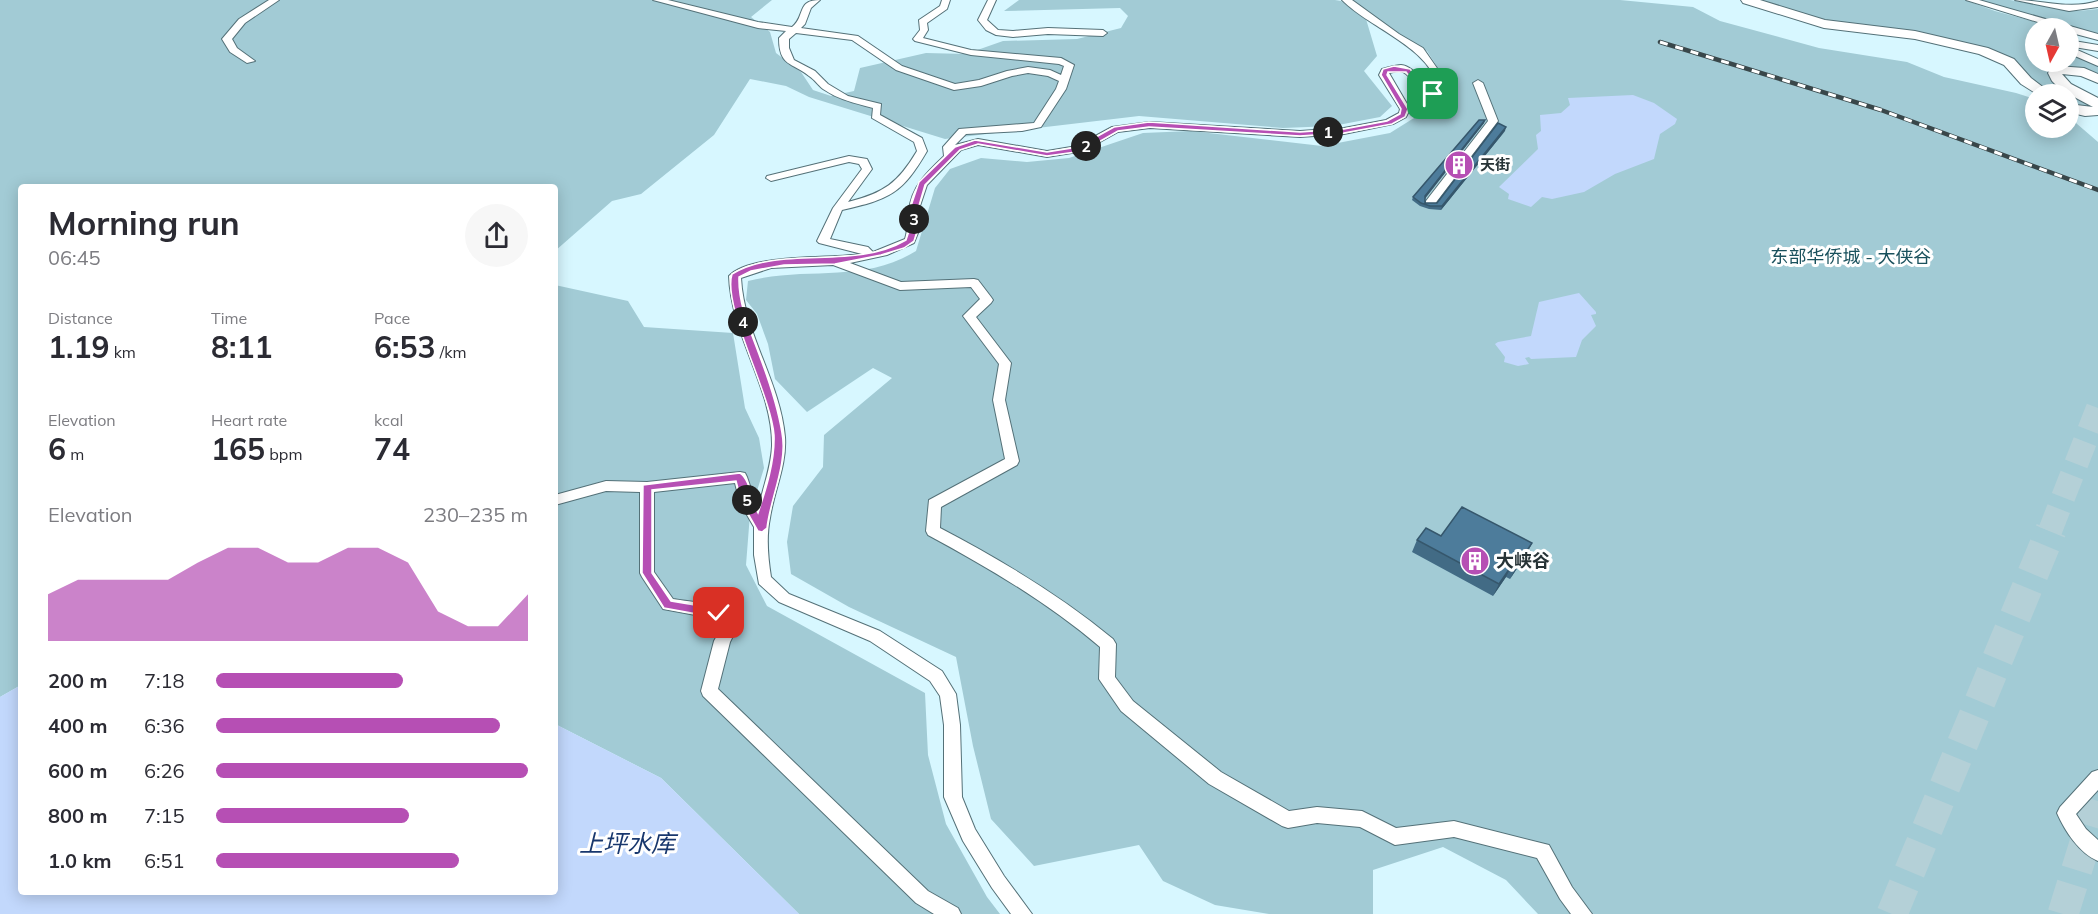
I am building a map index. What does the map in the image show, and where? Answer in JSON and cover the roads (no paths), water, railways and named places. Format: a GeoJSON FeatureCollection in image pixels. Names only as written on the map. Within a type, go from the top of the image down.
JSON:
{"type":"FeatureCollection","features":[{"type":"Feature","properties":{"kind":"street"},"geometry":{"type":"LineString","coordinates":[[250,61],[233,50],[227,39],[231,31],[249,18],[254,10],[275,0]]}},
{"type":"Feature","properties":{"kind":"street"},"geometry":{"type":"LineString","coordinates":[[657,0],[758,25],[855,38],[899,68],[954,87],[981,83],[1010,72],[1028,70],[1050,73],[1065,80]]}},
{"type":"Feature","properties":{"kind":"street"},"geometry":{"type":"LineString","coordinates":[[816,0],[807,7],[801,24],[784,38],[784,48],[790,62],[812,73],[825,86],[845,98],[878,106],[875,116],[918,140],[922,151],[912,170],[893,191],[876,199],[838,208]]}},
{"type":"Feature","properties":{"kind":"street"},"geometry":{"type":"LineString","coordinates":[[946,0],[944,7],[922,22],[924,30],[918,39],[985,55],[1062,61],[1069,65],[1065,80],[1037,125],[963,131],[948,147],[948,157]]}},
{"type":"Feature","properties":{"kind":"street"},"geometry":{"type":"LineString","coordinates":[[992,0],[991,5],[984,11],[982,20],[996,32],[1013,34],[1048,31],[1103,33]]}},
{"type":"Feature","properties":{"kind":"street"},"geometry":{"type":"LineString","coordinates":[[1023,914],[998,882],[969,835],[953,797],[952,725],[948,694],[936,676],[875,636],[784,598],[764,580],[760,542],[763,513],[773,483],[778,435],[761,372],[734,291],[735,276],[748,268],[784,262],[835,261],[870,255],[901,246],[910,241],[914,228],[914,209],[922,184],[957,148],[978,142],[1047,154],[1080,149],[1116,129],[1149,125],[1300,134],[1344,131],[1389,123],[1403,115],[1405,109],[1384,75],[1385,71],[1394,68],[1408,70],[1423,90],[1430,94],[1445,93],[1443,84],[1420,50],[1396,36],[1346,0]]}},
{"type":"Feature","properties":{"kind":"street"},"geometry":{"type":"LineString","coordinates":[[1747,0],[1824,24],[1936,39],[1983,51],[2009,62],[2030,84]]}},
{"type":"Feature","properties":{"kind":"street"},"geometry":{"type":"LineString","coordinates":[[1970,0],[2030,18]]}},
{"type":"Feature","properties":{"kind":"street"},"geometry":{"type":"LineString","coordinates":[[2019,0],[2070,8],[2089,8],[2098,4]]}},
{"type":"Feature","properties":{"kind":"street"},"geometry":{"type":"LineString","coordinates":[[2079,32],[2098,37]]}},
{"type":"Feature","properties":{"kind":"street"},"geometry":{"type":"LineString","coordinates":[[2079,45],[2098,48]]}},
{"type":"Feature","properties":{"kind":"street"},"geometry":{"type":"LineString","coordinates":[[2079,54],[2098,63]]}},
{"type":"Feature","properties":{"kind":"street"},"geometry":{"type":"LineString","coordinates":[[2098,79],[2074,70],[2058,70],[2055,73],[2063,84],[2098,104]]}},
{"type":"Feature","properties":{"kind":"street"},"geometry":{"type":"LineString","coordinates":[[1430,203],[1493,121],[1478,83]]}},
{"type":"Feature","properties":{"kind":"street"},"geometry":{"type":"LineString","coordinates":[[2079,111],[2098,111]]}},
{"type":"Feature","properties":{"kind":"street"},"geometry":{"type":"LineString","coordinates":[[771,178],[849,159],[863,161],[867,169],[838,208],[823,241],[864,249],[870,255]]}},
{"type":"Feature","properties":{"kind":"street"},"geometry":{"type":"LineString","coordinates":[[835,261],[882,277],[900,286],[974,283],[987,300],[969,316],[1005,363],[999,400],[1012,461],[934,504],[933,531],[965,548],[1078,618],[1108,644],[1107,679],[1126,706],[1215,778],[1288,820],[1317,815],[1362,819],[1395,837],[1454,829],[1543,851],[1566,894],[1582,914]]}},
{"type":"Feature","properties":{"kind":"street"},"geometry":{"type":"LineString","coordinates":[[558,499],[606,486],[647,487],[740,477],[747,503],[762,528]]}},
{"type":"Feature","properties":{"kind":"street"},"geometry":{"type":"LineString","coordinates":[[647,487],[647,573],[662,597],[668,605],[719,613],[734,620],[722,641],[709,691],[922,897],[952,914]]}},
{"type":"Feature","properties":{"kind":"street"},"geometry":{"type":"LineString","coordinates":[[2098,778],[2066,813],[2080,835],[2098,852]]}},
{"type":"Feature","properties":{"kind":"water"},"geometry":{"type":"Polygon","coordinates":[[[1633,95],[1654,103],[1677,119],[1675,124],[1660,134],[1654,159],[1615,174],[1584,192],[1552,199],[1542,197],[1531,207],[1508,199],[1509,194],[1499,187],[1538,149],[1536,135],[1541,131],[1540,115],[1561,113],[1570,105],[1568,98],[1633,95]]]}},
{"type":"Feature","properties":{"kind":"water"},"geometry":{"type":"Polygon","coordinates":[[[1579,293],[1596,312],[1591,315],[1596,326],[1582,340],[1576,357],[1531,359],[1529,357],[1525,358],[1529,364],[1518,366],[1504,362],[1505,357],[1495,344],[1531,336],[1539,302],[1579,293]]]}},
{"type":"Feature","properties":{"kind":"water","name":"上坪水库"},"geometry":{"type":"Polygon","coordinates":[[[18,687],[18,895],[558,895],[558,726],[661,778],[799,914],[0,914],[0,697],[18,687]]]}},
{"type":"Feature","properties":{"kind":"tunnel"},"geometry":{"type":"LineString","coordinates":[[2050,531],[2098,408]]}},
{"type":"Feature","properties":{"kind":"tunnel"},"geometry":{"type":"LineString","coordinates":[[1892,914],[2051,530]]}},
{"type":"Feature","properties":{"kind":"tunnel"},"geometry":{"type":"LineString","coordinates":[[2063,914],[2098,801]]}},
{"type":"Feature","properties":{"kind":"railway"},"geometry":{"type":"LineString","coordinates":[[1660,42],[1881,110],[2098,190]]}},
{"type":"Feature","properties":{"kind":"place","name":"天街"},"geometry":{"type":"Point","coordinates":[1459,165]}},
{"type":"Feature","properties":{"kind":"place","name":"大峡谷"},"geometry":{"type":"Point","coordinates":[1475,561]}},
{"type":"Feature","properties":{"kind":"park label","name":"东部华侨城 - 大侠谷"},"geometry":{"type":"Point","coordinates":[1851,257]}}]}
